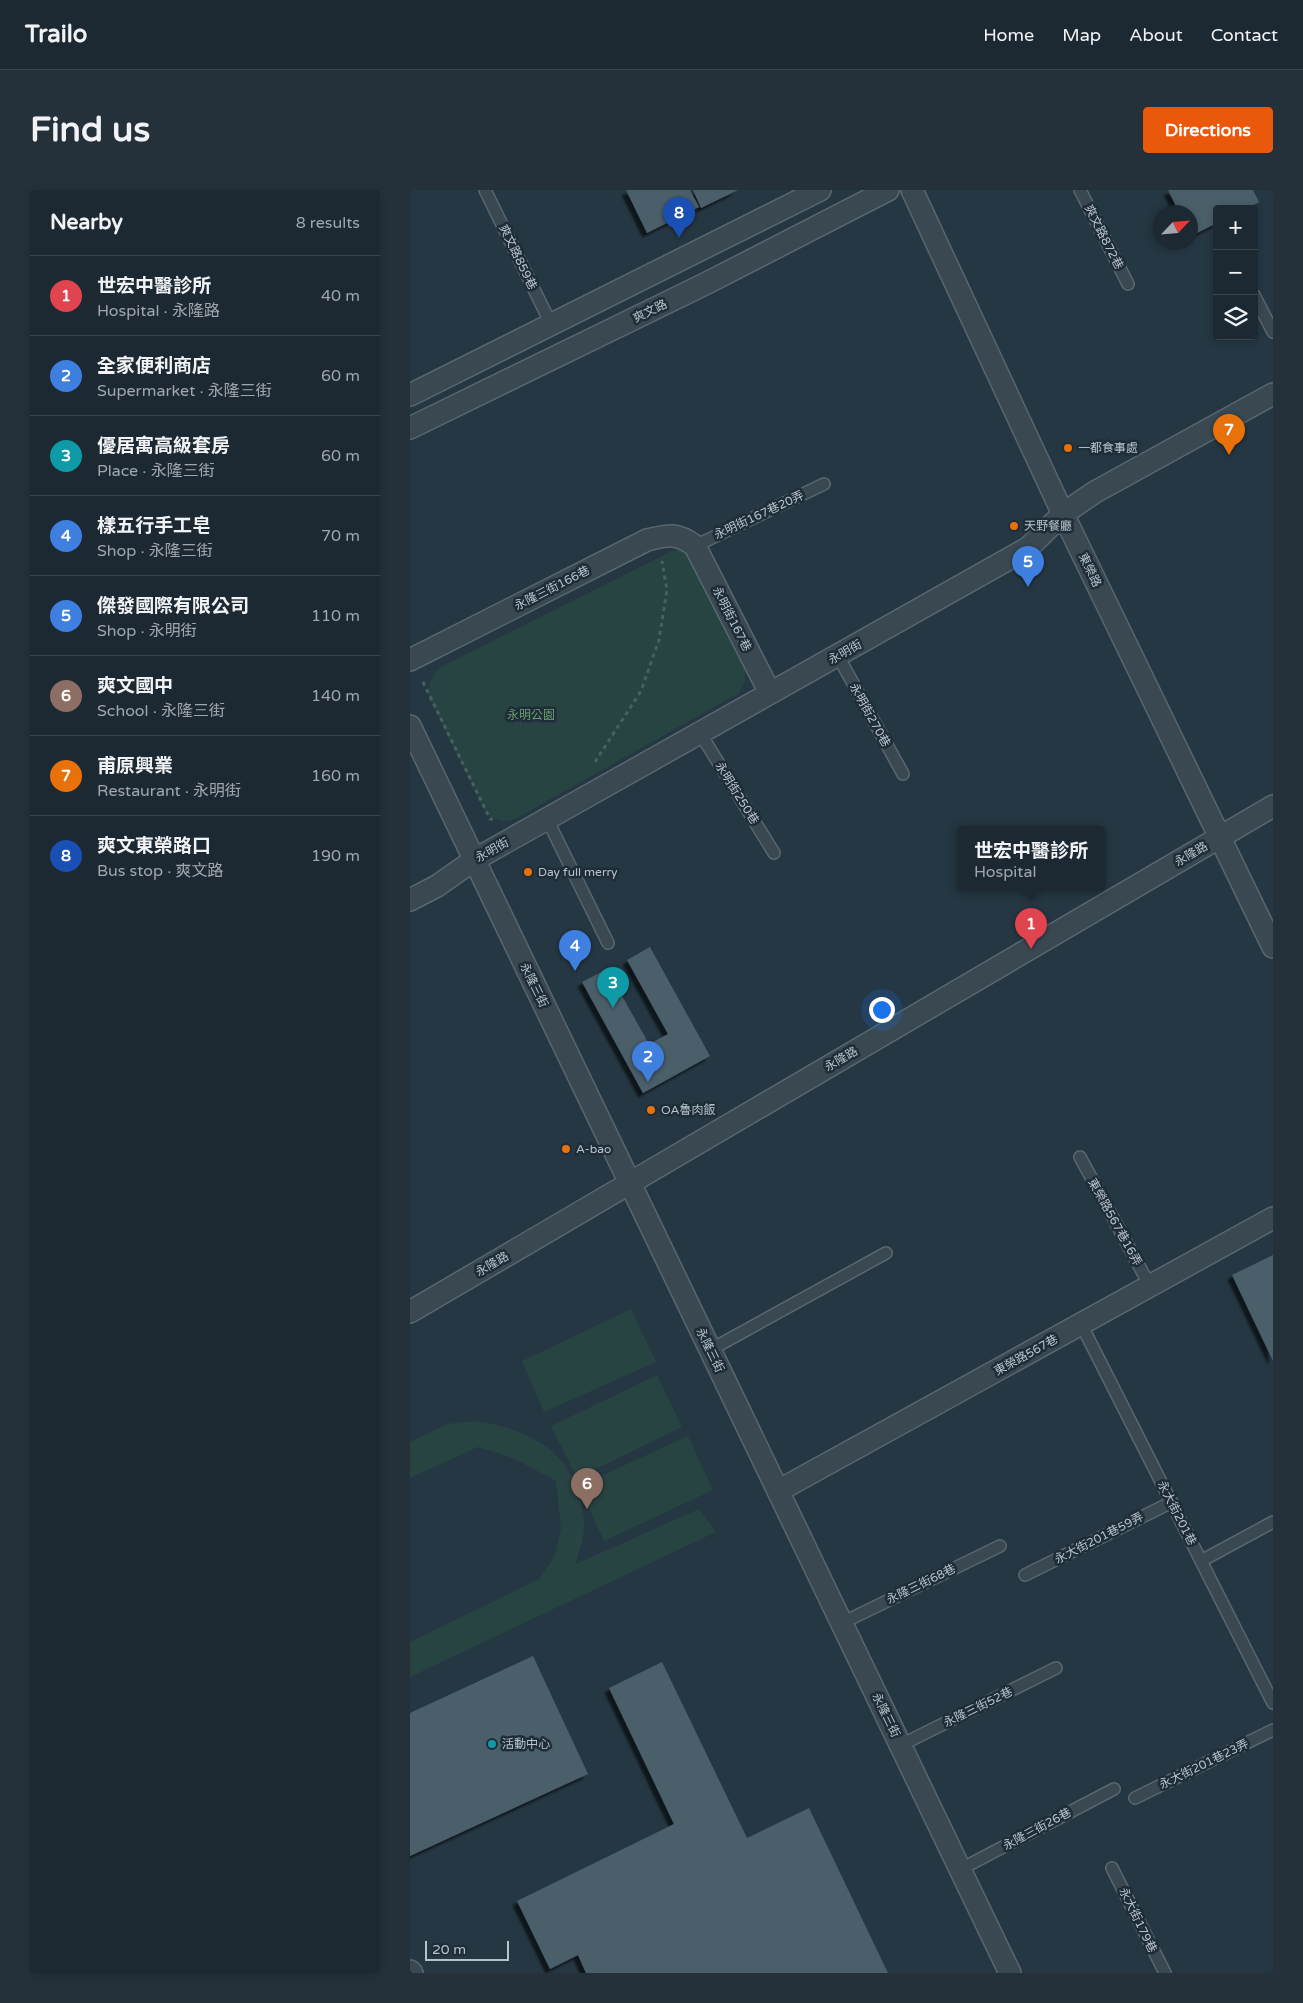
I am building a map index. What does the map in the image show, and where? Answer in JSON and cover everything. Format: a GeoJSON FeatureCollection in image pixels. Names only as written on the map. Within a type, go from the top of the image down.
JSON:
{"type":"FeatureCollection","features":[{"type":"Feature","properties":{"kind":"street"},"geometry":{"type":"LineString","coordinates":[[410,395],[820,190]]}},
{"type":"Feature","properties":{"kind":"street","name":"爽文路"},"geometry":{"type":"LineString","coordinates":[[410,428],[705,284],[888,190]]}},
{"type":"Feature","properties":{"kind":"street","name":"東榮路"},"geometry":{"type":"LineString","coordinates":[[912,190],[1063,514],[1273,947]]}},
{"type":"Feature","properties":{"kind":"street","name":"永明街"},"geometry":{"type":"LineString","coordinates":[[410,900],[437,886],[474,860],[1028,548],[1063,514],[1095,492],[1273,394]]}},
{"type":"Feature","properties":{"kind":"street","name":"永隆三街166巷"},"geometry":{"type":"LineString","coordinates":[[410,660],[647,540],[670,535],[683,537],[695,546]]}},
{"type":"Feature","properties":{"kind":"street","name":"永明街167巷"},"geometry":{"type":"LineString","coordinates":[[695,546],[770,693]]}},
{"type":"Feature","properties":{"kind":"street","name":"永隆三街"},"geometry":{"type":"LineString","coordinates":[[413,739],[474,860],[1010,1973]]}},
{"type":"Feature","properties":{"kind":"street","name":"永隆路"},"geometry":{"type":"LineString","coordinates":[[410,1312],[1273,806]]}},
{"type":"Feature","properties":{"kind":"street","name":"東榮路567巷"},"geometry":{"type":"LineString","coordinates":[[778,1491],[1273,1218]]}},
{"type":"Feature","properties":{"kind":"lane","name":"爽文路859巷"},"geometry":{"type":"LineString","coordinates":[[485,190],[550,324]]}},
{"type":"Feature","properties":{"kind":"lane","name":"爽文路872巷"},"geometry":{"type":"LineString","coordinates":[[1080,190],[1128,284]]}},
{"type":"Feature","properties":{"kind":"lane"},"geometry":{"type":"LineString","coordinates":[[1254,295],[1273,332]]}},
{"type":"Feature","properties":{"kind":"lane","name":"永明街167巷20弄"},"geometry":{"type":"LineString","coordinates":[[695,546],[824,484]]}},
{"type":"Feature","properties":{"kind":"lane","name":"永明街270巷"},"geometry":{"type":"LineString","coordinates":[[838,656],[902,774]]}},
{"type":"Feature","properties":{"kind":"lane","name":"永明街250巷"},"geometry":{"type":"LineString","coordinates":[[700,732],[774,853]]}},
{"type":"Feature","properties":{"kind":"lane"},"geometry":{"type":"LineString","coordinates":[[548,819],[608,943]]}},
{"type":"Feature","properties":{"kind":"lane","name":"東榮路567巷16弄"},"geometry":{"type":"LineString","coordinates":[[1080,1157],[1150,1286]]}},
{"type":"Feature","properties":{"kind":"lane"},"geometry":{"type":"LineString","coordinates":[[710,1350],[886,1254]]}},
{"type":"Feature","properties":{"kind":"lane","name":"永大街201巷"},"geometry":{"type":"LineString","coordinates":[[1081,1324],[1201,1560],[1270,1688],[1273,1703]]}},
{"type":"Feature","properties":{"kind":"lane","name":"永大街201巷59弄"},"geometry":{"type":"LineString","coordinates":[[1025,1575],[1172,1502]]}},
{"type":"Feature","properties":{"kind":"lane"},"geometry":{"type":"LineString","coordinates":[[1201,1560],[1273,1522]]}},
{"type":"Feature","properties":{"kind":"lane","name":"永隆三街68巷"},"geometry":{"type":"LineString","coordinates":[[842,1623],[1000,1546]]}},
{"type":"Feature","properties":{"kind":"lane","name":"永隆三街52巷"},"geometry":{"type":"LineString","coordinates":[[901,1745],[1056,1668]]}},
{"type":"Feature","properties":{"kind":"lane","name":"永大街201巷23弄"},"geometry":{"type":"LineString","coordinates":[[1135,1798],[1273,1730]]}},
{"type":"Feature","properties":{"kind":"lane","name":"永隆三街26巷"},"geometry":{"type":"LineString","coordinates":[[960,1869],[1114,1789]]}},
{"type":"Feature","properties":{"kind":"lane","name":"永大街179巷"},"geometry":{"type":"LineString","coordinates":[[1112,1868],[1165,1973]]}},
{"type":"Feature","properties":{"kind":"path"},"geometry":{"type":"LineString","coordinates":[[592,766],[641,691],[659,640],[667,590],[660,554]]}},
{"type":"Feature","properties":{"kind":"path"},"geometry":{"type":"LineString","coordinates":[[423,680],[490,819],[499,818]]}},
{"type":"Feature","properties":{"kind":"green space","name":"永明公園"},"geometry":{"type":"Polygon","coordinates":[[[680,550],[696,565],[745,667],[745,681],[739,693],[515,819],[502,821],[491,817],[485,811],[429,698],[430,684],[434,674],[441,667],[672,551],[680,550]]]}},
{"type":"Feature","properties":{"kind":"green space"},"geometry":{"type":"Polygon","coordinates":[[[631,1309],[656,1362],[544,1412],[522,1361],[631,1309]]]}},
{"type":"Feature","properties":{"kind":"green space"},"geometry":{"type":"Polygon","coordinates":[[[657,1375],[682,1427],[577,1478],[551,1426],[657,1375]]]}},
{"type":"Feature","properties":{"kind":"green space"},"geometry":{"type":"Polygon","coordinates":[[[474,1421],[495,1425],[533,1438],[549,1449],[573,1477],[580,1496],[584,1519],[583,1536],[576,1564],[699,1509],[716,1532],[410,1677],[410,1642],[539,1579],[555,1556],[561,1529],[556,1481],[513,1458],[478,1447],[410,1478],[410,1442],[447,1424],[474,1421]]]}},
{"type":"Feature","properties":{"kind":"green space"},"geometry":{"type":"Polygon","coordinates":[[[688,1436],[713,1490],[604,1541],[579,1486],[688,1436]]]}},
{"type":"Feature","properties":{"kind":"building"},"geometry":{"type":"Polygon","coordinates":[[[626,190],[690,190],[699,207],[647,233],[626,190]]]}},
{"type":"Feature","properties":{"kind":"building"},"geometry":{"type":"Polygon","coordinates":[[[693,190],[738,190],[701,208],[693,190]]]}},
{"type":"Feature","properties":{"kind":"building"},"geometry":{"type":"Polygon","coordinates":[[[1168,190],[1253,190],[1259,202],[1253,205],[1213,205],[1213,225],[1198,232],[1198,205],[1176,205],[1168,190]]]}},
{"type":"Feature","properties":{"kind":"building"},"geometry":{"type":"Polygon","coordinates":[[[650,947],[710,1056],[643,1093],[582,982],[607,969],[649,1044],[668,1034],[627,960],[650,947]]]}},
{"type":"Feature","properties":{"kind":"building"},"geometry":{"type":"Polygon","coordinates":[[[1273,1255],[1273,1361],[1232,1275],[1273,1255]]]}},
{"type":"Feature","properties":{"kind":"building","name":"活動中心"},"geometry":{"type":"Polygon","coordinates":[[[533,1656],[588,1774],[410,1856],[410,1713],[533,1656]]]}},
{"type":"Feature","properties":{"kind":"building"},"geometry":{"type":"Polygon","coordinates":[[[662,1662],[747,1838],[809,1808],[888,1973],[586,1973],[578,1955],[550,1969],[517,1901],[674,1824],[609,1688],[662,1662]]]}},
{"type":"Feature","properties":{"kind":"place","name":"爽文東榮路口"},"geometry":{"type":"Point","coordinates":[679,238]}},
{"type":"Feature","properties":{"kind":"place","name":"一都食事處"},"geometry":{"type":"Point","coordinates":[1068,448]}},
{"type":"Feature","properties":{"kind":"place","name":"甫原興業"},"geometry":{"type":"Point","coordinates":[1229,455]}},
{"type":"Feature","properties":{"kind":"place","name":"天野餐廳"},"geometry":{"type":"Point","coordinates":[1014,526]}},
{"type":"Feature","properties":{"kind":"place","name":"傑發國際有限公司"},"geometry":{"type":"Point","coordinates":[1028,587]}},
{"type":"Feature","properties":{"kind":"place","name":"Day full merry"},"geometry":{"type":"Point","coordinates":[528,872]}},
{"type":"Feature","properties":{"kind":"place","name":"世宏中醫診所"},"geometry":{"type":"Point","coordinates":[1031,949]}},
{"type":"Feature","properties":{"kind":"place","name":"樣五行手工皂"},"geometry":{"type":"Point","coordinates":[575,971]}},
{"type":"Feature","properties":{"kind":"place","name":"優居寓高級套房"},"geometry":{"type":"Point","coordinates":[613,1008]}},
{"type":"Feature","properties":{"kind":"place","name":"全家便利商店"},"geometry":{"type":"Point","coordinates":[648,1082]}},
{"type":"Feature","properties":{"kind":"place","name":"OA魯肉飯"},"geometry":{"type":"Point","coordinates":[651,1110]}},
{"type":"Feature","properties":{"kind":"place","name":"A-bao"},"geometry":{"type":"Point","coordinates":[566,1149]}},
{"type":"Feature","properties":{"kind":"place","name":"爽文國中"},"geometry":{"type":"Point","coordinates":[587,1509]}},
{"type":"Feature","properties":{"kind":"place","name":"活動中心"},"geometry":{"type":"Point","coordinates":[492,1744]}}]}
